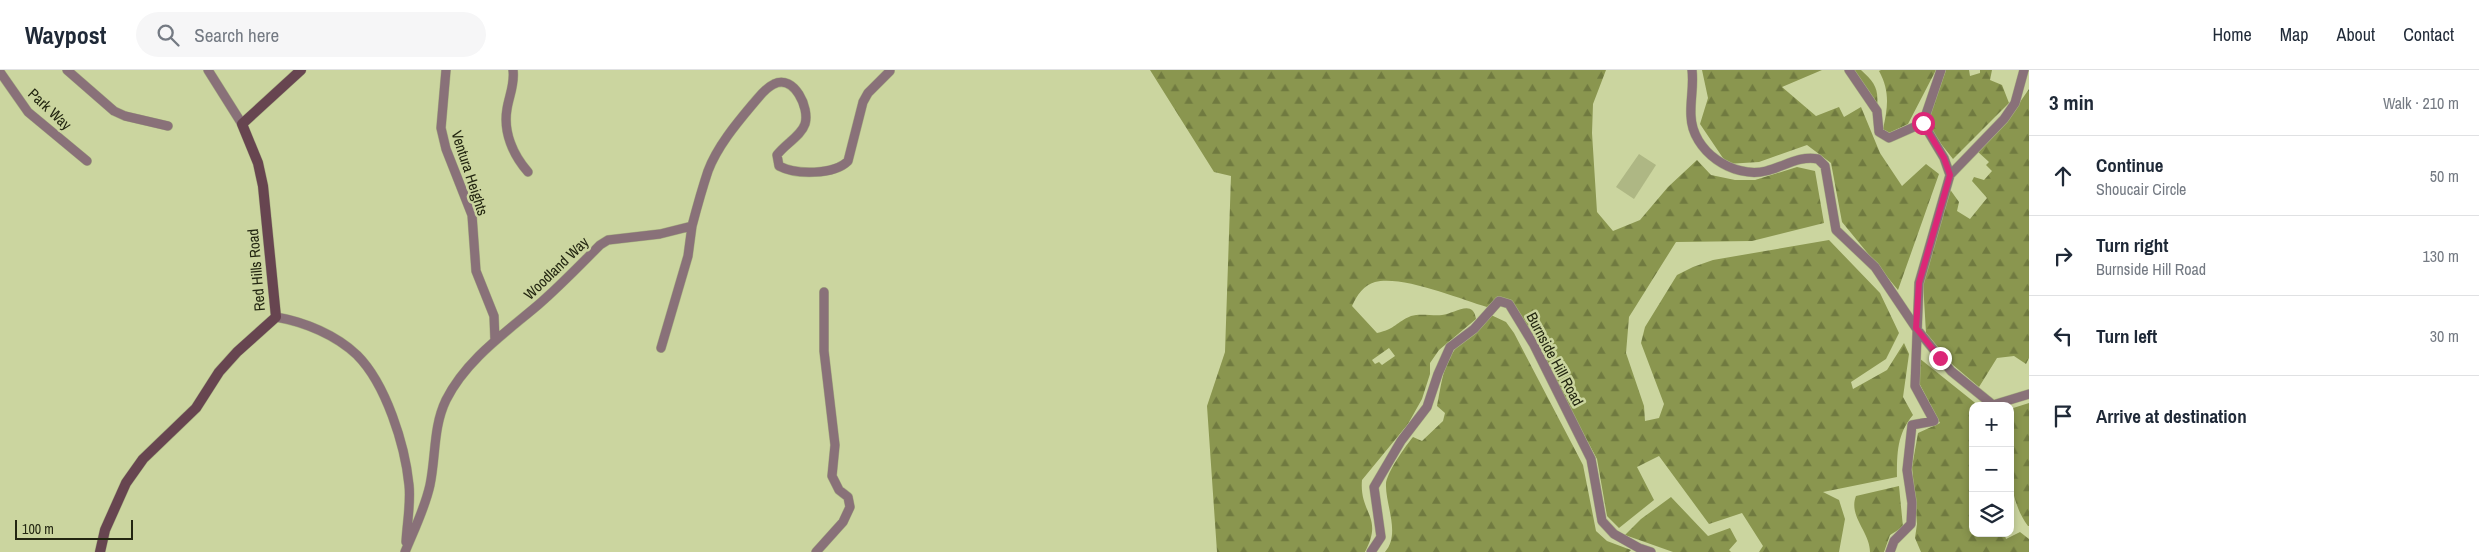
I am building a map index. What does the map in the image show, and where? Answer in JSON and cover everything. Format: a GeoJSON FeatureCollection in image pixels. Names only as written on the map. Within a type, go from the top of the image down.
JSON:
{"type":"FeatureCollection","features":[{"type":"Feature","properties":{"kind":"main road"},"geometry":{"type":"LineString","coordinates":[[242,124],[301,70]]}},
{"type":"Feature","properties":{"kind":"main road","name":"Red Hills Road"},"geometry":{"type":"LineString","coordinates":[[100,552],[105,530],[126,483],[143,459],[196,408],[219,372],[237,352],[276,317],[258,163],[242,124]]}},
{"type":"Feature","properties":{"kind":"street"},"geometry":{"type":"LineString","coordinates":[[67,70],[114,111],[125,116],[168,126]]}},
{"type":"Feature","properties":{"kind":"street"},"geometry":{"type":"LineString","coordinates":[[208,70],[242,124]]}},
{"type":"Feature","properties":{"kind":"street","name":"Ventura Heights"},"geometry":{"type":"LineString","coordinates":[[446,70],[441,128],[446,149],[472,215],[476,271],[494,316],[495,342]]}},
{"type":"Feature","properties":{"kind":"street"},"geometry":{"type":"LineString","coordinates":[[513,70],[514,78],[506,124],[511,146],[519,161],[528,172]]}},
{"type":"Feature","properties":{"kind":"street"},"geometry":{"type":"LineString","coordinates":[[1692,70],[1691,117],[1698,140],[1707,152],[1730,168],[1742,171],[1764,172],[1805,158],[1818,159],[1825,166],[1836,230],[1876,267],[1916,328],[1951,371],[1993,405],[2029,394]]}},
{"type":"Feature","properties":{"kind":"street"},"geometry":{"type":"LineString","coordinates":[[1848,70],[1877,111],[1879,132],[1889,138],[1923,123],[1941,70]]}},
{"type":"Feature","properties":{"kind":"street"},"geometry":{"type":"LineString","coordinates":[[1890,552],[1894,541],[1911,524],[1912,504],[1907,470],[1912,426],[1934,420],[1915,386],[1919,283],[1950,175],[2004,119],[2015,103],[2024,70]]}},
{"type":"Feature","properties":{"kind":"street"},"geometry":{"type":"LineString","coordinates":[[661,348],[688,256],[692,226],[709,169],[740,119],[774,84],[786,82],[793,86],[800,97],[806,115],[802,129],[777,155],[779,166],[791,170],[835,170],[844,166],[851,156],[863,102],[868,93],[890,71]]}},
{"type":"Feature","properties":{"kind":"street","name":"Park Way"},"geometry":{"type":"LineString","coordinates":[[0,72],[28,112],[87,161]]}},
{"type":"Feature","properties":{"kind":"street"},"geometry":{"type":"LineString","coordinates":[[1923,123],[1944,158],[1950,175]]}},
{"type":"Feature","properties":{"kind":"street","name":"Woodland Way"},"geometry":{"type":"LineString","coordinates":[[405,551],[422,513],[430,485],[437,424],[446,400],[460,376],[600,245],[608,240],[660,234],[692,226]]}},
{"type":"Feature","properties":{"kind":"street"},"geometry":{"type":"LineString","coordinates":[[816,552],[843,522],[850,507],[848,497],[839,490],[832,476],[835,446],[824,351],[824,292]]}},
{"type":"Feature","properties":{"kind":"street","name":"Burnside Hill Road"},"geometry":{"type":"LineString","coordinates":[[1371,552],[1381,537],[1374,487],[1401,441],[1427,407],[1438,374],[1450,347],[1474,329],[1499,301],[1509,304],[1534,345],[1591,459],[1602,521],[1614,534],[1651,552]]}},
{"type":"Feature","properties":{"kind":"street"},"geometry":{"type":"LineString","coordinates":[[276,317],[310,325],[335,340],[357,355],[373,376],[391,412],[406,460],[410,487],[405,551]]}},
{"type":"Feature","properties":{"kind":"green space"},"geometry":{"type":"Polygon","coordinates":[[[1150,70],[1606,70],[1593,104],[1592,133],[1597,212],[1613,231],[1640,220],[1668,187],[1697,160],[1711,175],[1735,180],[1755,180],[1797,167],[1815,171],[1824,223],[1752,241],[1676,242],[1629,317],[1626,353],[1644,406],[1645,421],[1659,418],[1664,404],[1641,343],[1645,327],[1677,275],[1713,260],[1829,240],[1880,293],[1899,333],[1886,359],[1851,382],[1853,389],[1887,370],[1904,343],[1909,354],[1903,397],[1913,415],[1904,429],[1899,444],[1897,477],[1823,492],[1839,500],[1845,519],[1839,552],[1759,552],[1763,546],[1742,513],[1709,524],[1659,456],[1637,467],[1654,500],[1619,528],[1607,516],[1597,459],[1514,304],[1500,298],[1487,307],[1415,285],[1400,282],[1375,282],[1364,288],[1352,306],[1377,333],[1388,330],[1406,318],[1415,315],[1442,315],[1467,308],[1471,309],[1476,319],[1439,350],[1430,363],[1430,374],[1422,399],[1408,424],[1362,480],[1364,501],[1372,522],[1370,540],[1365,552],[1217,552],[1207,406],[1225,352],[1231,176],[1214,172],[1150,70]],[[1389,348],[1372,360],[1375,364],[1379,362],[1382,365],[1395,356],[1389,348]]]}},
{"type":"Feature","properties":{"kind":"green space"},"geometry":{"type":"Polygon","coordinates":[[[1702,70],[1822,70],[1782,87],[1816,116],[1839,107],[1844,117],[1861,107],[1880,153],[1902,186],[1926,164],[1939,174],[1898,290],[1842,222],[1831,163],[1807,145],[1759,162],[1727,164],[1700,124],[1708,98],[1702,70]]]}},
{"type":"Feature","properties":{"kind":"green space"},"geometry":{"type":"Polygon","coordinates":[[[1854,70],[1861,70],[1875,86],[1877,106],[1854,70]]]}},
{"type":"Feature","properties":{"kind":"green space"},"geometry":{"type":"Polygon","coordinates":[[[1936,70],[1908,124],[1889,133],[1883,129],[1887,99],[1883,78],[1879,71],[1936,70]]]}},
{"type":"Feature","properties":{"kind":"green space"},"geometry":{"type":"Polygon","coordinates":[[[1946,70],[1969,70],[1970,76],[1980,73],[1980,70],[1992,70],[1990,80],[2002,85],[2009,103],[1953,159],[1926,125],[1946,70]]]}},
{"type":"Feature","properties":{"kind":"green space"},"geometry":{"type":"Polygon","coordinates":[[[2029,89],[2029,358],[2026,364],[2014,356],[1997,358],[1979,387],[1953,365],[1926,333],[1923,282],[1949,188],[1959,202],[1957,211],[1970,219],[1987,198],[1972,181],[1974,177],[1984,180],[1992,171],[1986,165],[1989,162],[1977,151],[2009,118],[2029,89]]]}},
{"type":"Feature","properties":{"kind":"green space"},"geometry":{"type":"Polygon","coordinates":[[[1639,154],[1656,165],[1634,199],[1616,187],[1639,154]]]}},
{"type":"Feature","properties":{"kind":"green space"},"geometry":{"type":"Polygon","coordinates":[[[1491,315],[1506,322],[1514,333],[1583,465],[1596,531],[1607,541],[1631,550],[1629,552],[1385,552],[1390,545],[1392,537],[1386,492],[1389,474],[1413,437],[1422,441],[1443,421],[1445,413],[1437,406],[1443,375],[1452,353],[1491,315]]]}},
{"type":"Feature","properties":{"kind":"green space"},"geometry":{"type":"Polygon","coordinates":[[[1919,358],[1974,402],[1969,402],[1969,537],[2005,537],[2006,539],[2014,537],[2014,535],[2020,532],[2029,539],[2029,552],[1921,552],[1915,538],[1917,524],[1912,467],[1918,433],[1940,423],[1919,383],[1919,358]]]}},
{"type":"Feature","properties":{"kind":"green space"},"geometry":{"type":"Polygon","coordinates":[[[2029,403],[2029,526],[2020,513],[2014,495],[2014,408],[2029,403]]]}},
{"type":"Feature","properties":{"kind":"green space"},"geometry":{"type":"Polygon","coordinates":[[[1899,486],[1903,527],[1890,535],[1884,552],[1870,552],[1867,538],[1855,510],[1856,496],[1899,486]]]}},
{"type":"Feature","properties":{"kind":"green space"},"geometry":{"type":"Polygon","coordinates":[[[1671,497],[1708,536],[1730,528],[1737,541],[1729,550],[1731,552],[1673,552],[1625,535],[1641,519],[1671,497]]]}},
{"type":"Feature","properties":{"kind":"route"},"geometry":{"type":"LineString","coordinates":[[1923,123],[1944,158],[1950,175],[1919,283],[1916,328],[1940,358]]}}]}
